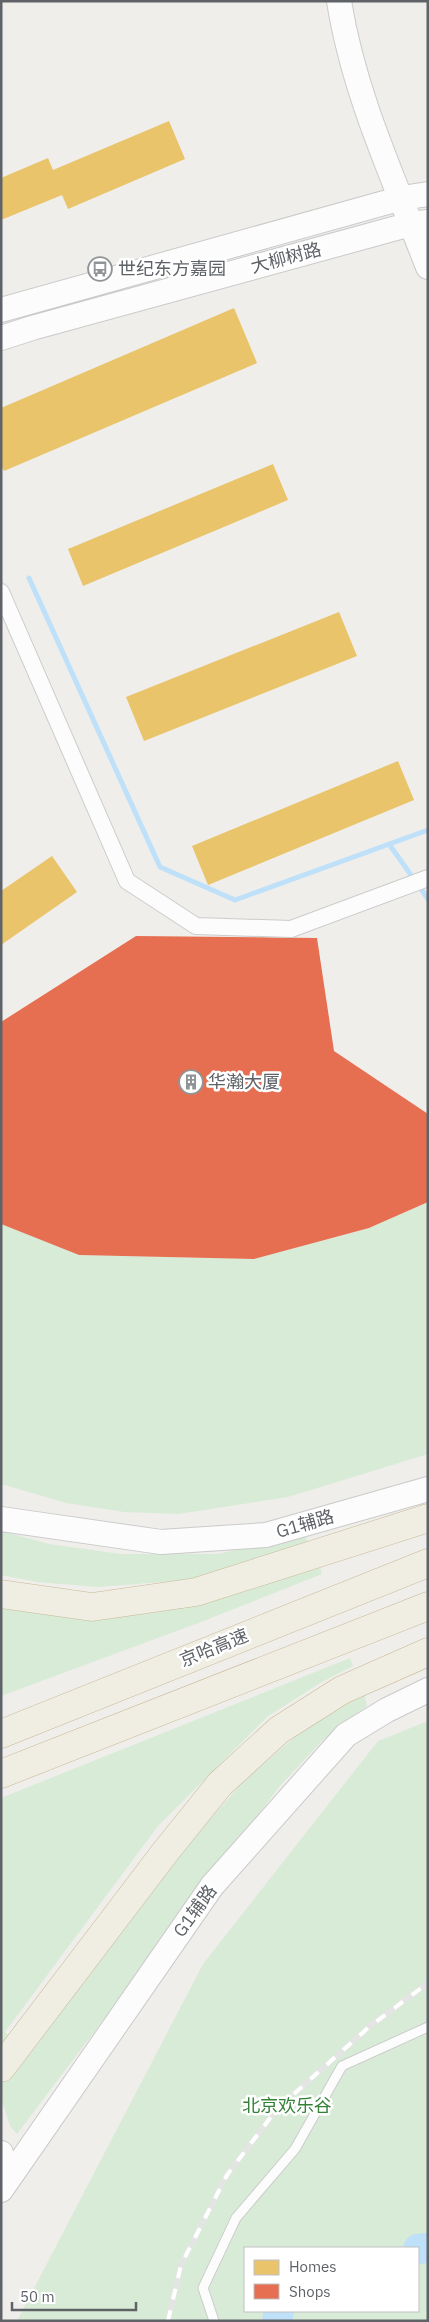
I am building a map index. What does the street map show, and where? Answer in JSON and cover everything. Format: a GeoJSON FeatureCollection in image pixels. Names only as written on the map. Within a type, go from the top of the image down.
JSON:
{"type":"FeatureCollection","features":[{"type":"Feature","properties":{"kind":"highway"},"geometry":{"type":"LineString","coordinates":[[1,1594],[92,1607],[196,1592],[428,1518]]}},
{"type":"Feature","properties":{"kind":"highway","name":"京哈高速"},"geometry":{"type":"LineString","coordinates":[[1,1734],[428,1563]]}},
{"type":"Feature","properties":{"kind":"highway"},"geometry":{"type":"LineString","coordinates":[[1,1774],[428,1606]]}},
{"type":"Feature","properties":{"kind":"highway"},"geometry":{"type":"LineString","coordinates":[[1,2068],[166,1851],[220,1784],[280,1730],[334,1694],[428,1652]]}},
{"type":"Feature","properties":{"kind":"street"},"geometry":{"type":"LineString","coordinates":[[339,1],[354,75],[402,198],[420,223],[428,267]]}},
{"type":"Feature","properties":{"kind":"street","name":"大柳树路"},"geometry":{"type":"LineString","coordinates":[[1,310],[402,198],[428,194]]}},
{"type":"Feature","properties":{"kind":"street","name":"大柳树路"},"geometry":{"type":"LineString","coordinates":[[1,338],[41,325],[420,223]]}},
{"type":"Feature","properties":{"kind":"street"},"geometry":{"type":"LineString","coordinates":[[1,592],[127,881],[196,926],[291,929],[386,892],[428,878]]}},
{"type":"Feature","properties":{"kind":"street","name":"G1辅路"},"geometry":{"type":"LineString","coordinates":[[1,1519],[161,1542],[256,1536],[304,1525],[428,1489]]}},
{"type":"Feature","properties":{"kind":"street","name":"G1辅路"},"geometry":{"type":"LineString","coordinates":[[5,2184],[212,1886],[346,1735],[387,1710],[428,1690]]}},
{"type":"Feature","properties":{"kind":"street"},"geometry":{"type":"LineString","coordinates":[[1,2153],[5,2184]]}},
{"type":"Feature","properties":{"kind":"lane"},"geometry":{"type":"LineString","coordinates":[[214,2321],[203,2288],[236,2218],[295,2149],[342,2066],[428,2027]]}},
{"type":"Feature","properties":{"kind":"green space"},"geometry":{"type":"Polygon","coordinates":[[[428,1202],[428,1454],[288,1497],[179,1514],[124,1512],[66,1503],[1,1484],[1,1224],[79,1255],[254,1259],[369,1228],[428,1202]]]}},
{"type":"Feature","properties":{"kind":"green space"},"geometry":{"type":"Polygon","coordinates":[[[1,1531],[49,1544],[121,1554],[218,1554],[305,1534],[309,1546],[187,1580],[99,1587],[37,1582],[1,1575],[1,1531]]]}},
{"type":"Feature","properties":{"kind":"green space"},"geometry":{"type":"Polygon","coordinates":[[[320,1567],[322,1574],[201,1622],[1,1696],[1,1600],[201,1603],[243,1592],[320,1567]]]}},
{"type":"Feature","properties":{"kind":"green space"},"geometry":{"type":"Polygon","coordinates":[[[350,1658],[353,1666],[320,1683],[267,1717],[158,1826],[5,2032],[27,2056],[148,1895],[201,1829],[246,1779],[308,1726],[364,1692],[367,1706],[322,1741],[279,1787],[17,2134],[10,2126],[1,2097],[1,1798],[350,1658]]]}},
{"type":"Feature","properties":{"kind":"green space","name":"北京欢乐谷"},"geometry":{"type":"Polygon","coordinates":[[[428,1721],[428,2321],[17,2321],[203,1964],[378,1741],[428,1721]]]}},
{"type":"Feature","properties":{"kind":"building: Homes"},"geometry":{"type":"Polygon","coordinates":[[[169,121],[185,159],[68,209],[62,195],[1,220],[1,178],[48,158],[53,170],[169,121]]]}},
{"type":"Feature","properties":{"kind":"building: Homes"},"geometry":{"type":"Polygon","coordinates":[[[234,308],[257,363],[4,471],[1,465],[1,408],[234,308]]]}},
{"type":"Feature","properties":{"kind":"building: Homes"},"geometry":{"type":"Polygon","coordinates":[[[273,464],[288,500],[83,586],[68,549],[273,464]]]}},
{"type":"Feature","properties":{"kind":"building: Homes"},"geometry":{"type":"Polygon","coordinates":[[[339,612],[357,656],[144,741],[126,697],[339,612]]]}},
{"type":"Feature","properties":{"kind":"building: Homes"},"geometry":{"type":"Polygon","coordinates":[[[398,761],[414,800],[208,885],[192,846],[398,761]]]}},
{"type":"Feature","properties":{"kind":"building: Homes"},"geometry":{"type":"Polygon","coordinates":[[[52,856],[77,892],[1,945],[1,891],[52,856]]]}},
{"type":"Feature","properties":{"kind":"building: Shops","name":"华瀚大厦"},"geometry":{"type":"Polygon","coordinates":[[[136,936],[317,938],[334,1051],[428,1114],[428,1202],[369,1228],[254,1259],[79,1255],[1,1224],[1,1022],[136,936]]]}},
{"type":"Feature","properties":{"kind":"waterway"},"geometry":{"type":"LineString","coordinates":[[29,578],[160,867],[235,900],[428,830]]}},
{"type":"Feature","properties":{"kind":"waterway"},"geometry":{"type":"LineString","coordinates":[[389,844],[428,899]]}},
{"type":"Feature","properties":{"kind":"waterway"},"geometry":{"type":"LineString","coordinates":[[419,2249],[428,2248]]}},
{"type":"Feature","properties":{"kind":"waterway"},"geometry":{"type":"LineString","coordinates":[[277,2321],[279,2312]]}},
{"type":"Feature","properties":{"kind":"railway"},"geometry":{"type":"LineString","coordinates":[[168,2321],[181,2265],[227,2175],[277,2109],[369,2027],[428,1983]]}},
{"type":"Feature","properties":{"kind":"place","name":"世纪东方嘉园"},"geometry":{"type":"Point","coordinates":[100,269]}},
{"type":"Feature","properties":{"kind":"place","name":"华瀚大厦"},"geometry":{"type":"Point","coordinates":[191,1082]}}]}
